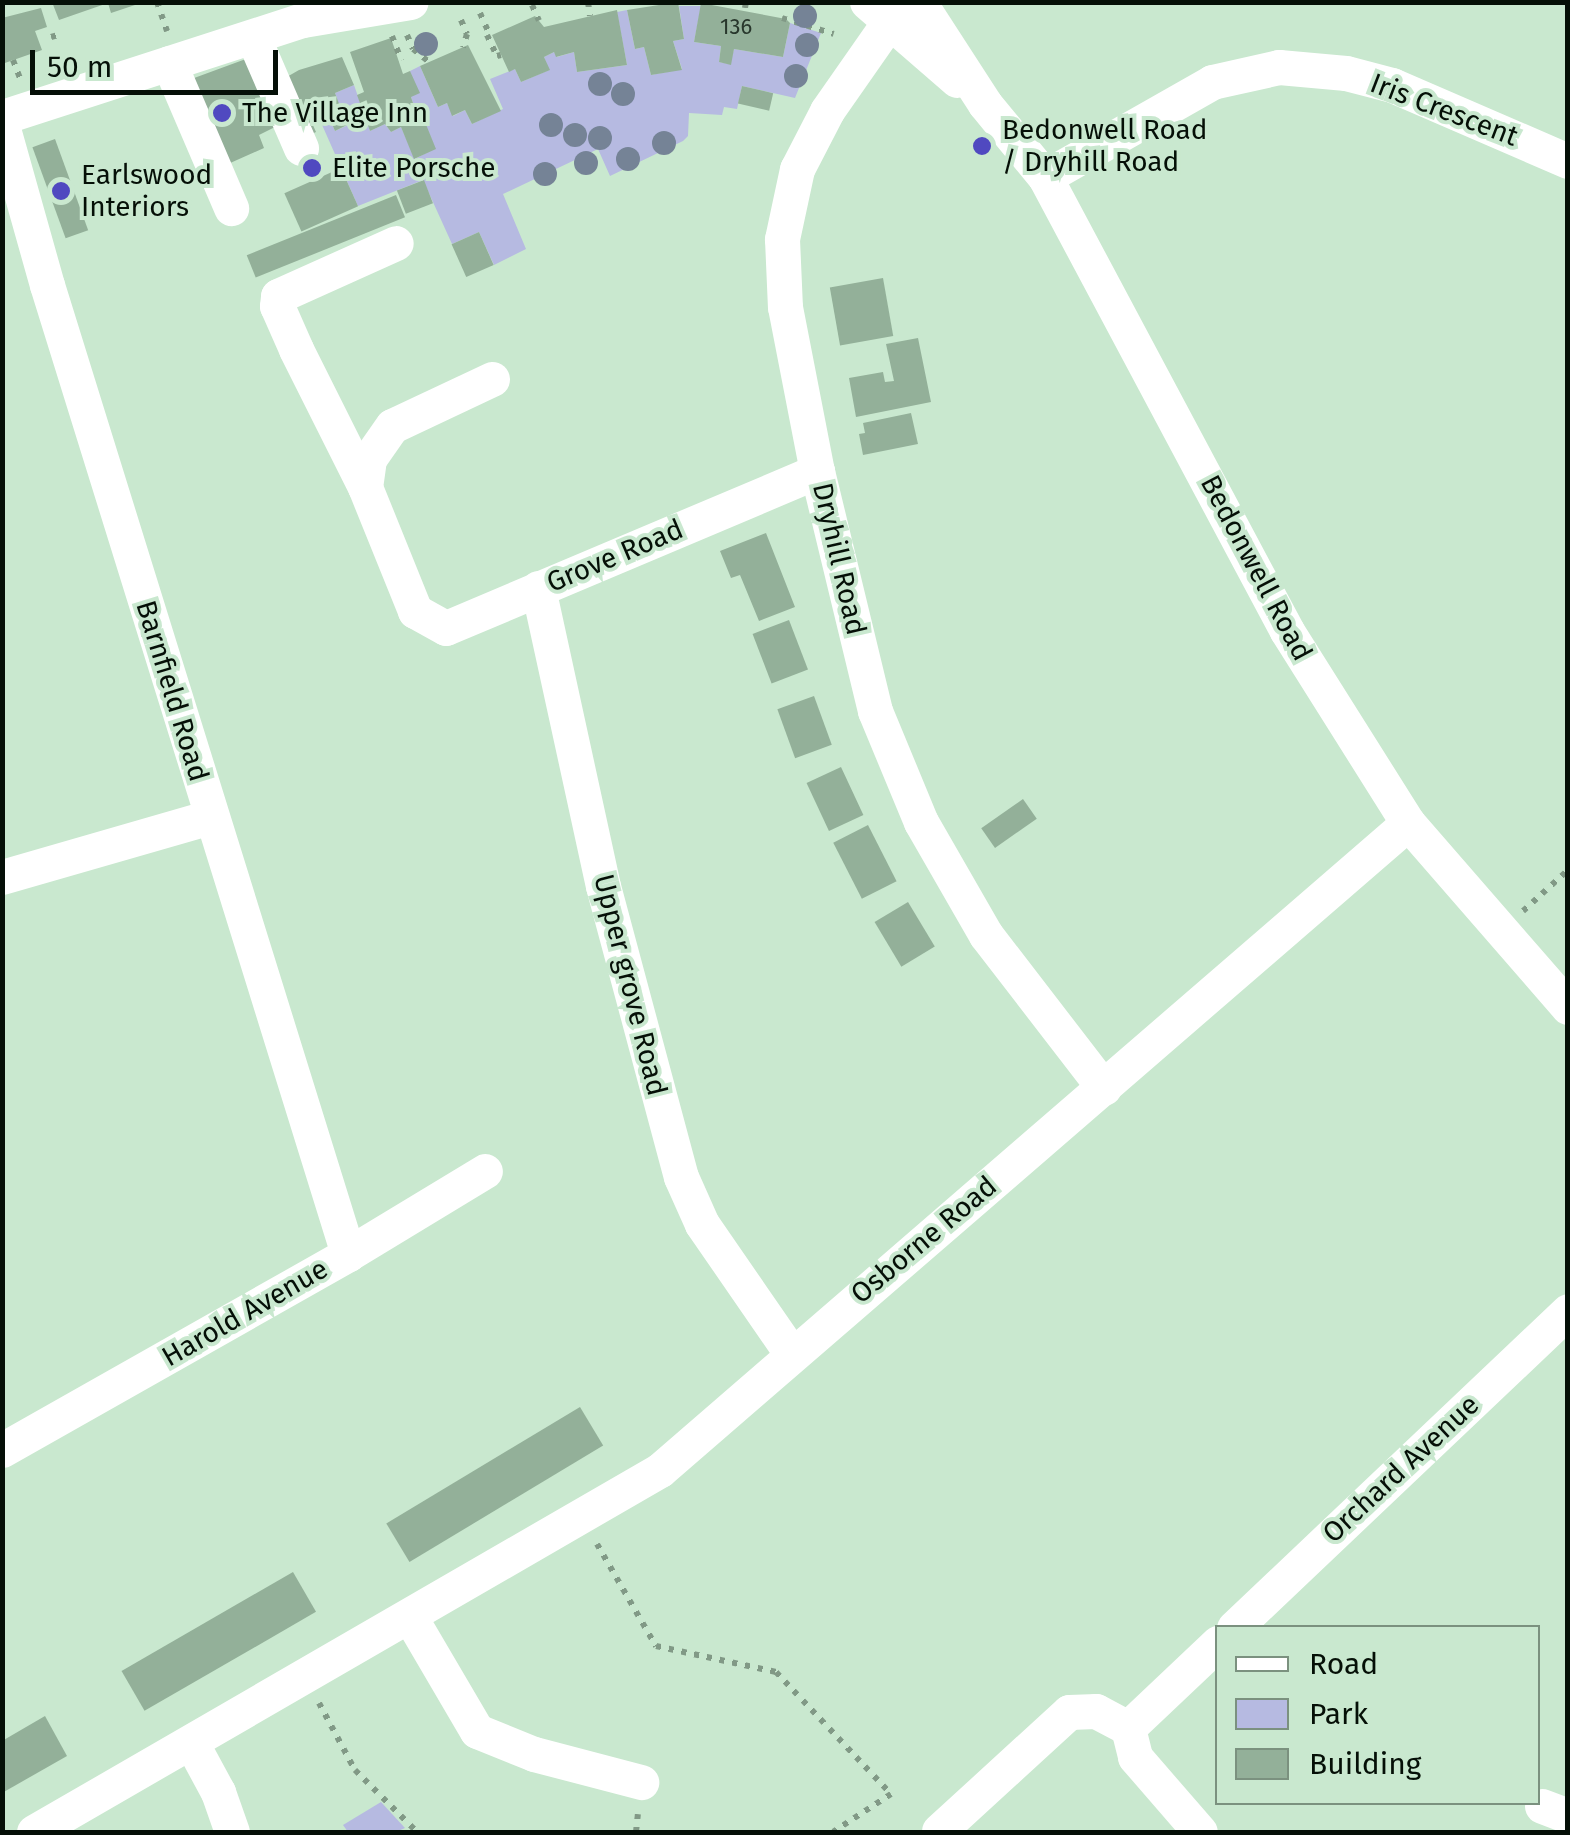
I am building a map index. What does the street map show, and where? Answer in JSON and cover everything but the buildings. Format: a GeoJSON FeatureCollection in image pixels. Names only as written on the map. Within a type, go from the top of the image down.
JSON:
{"type":"FeatureCollection","features":[{"type":"Feature","properties":{"kind":"street","name":"Bedonwell Road"},"geometry":{"type":"LineString","coordinates":[[919,2],[985,104]]}},
{"type":"Feature","properties":{"kind":"street"},"geometry":{"type":"LineString","coordinates":[[2,117],[169,51],[253,36],[300,11],[403,8]]}},
{"type":"Feature","properties":{"kind":"street","name":"Bedonwell Road"},"geometry":{"type":"LineString","coordinates":[[889,9],[985,104],[1045,177],[1286,631],[1408,823],[1568,1007]]}},
{"type":"Feature","properties":{"kind":"street","name":"Dryhill Road"},"geometry":{"type":"LineString","coordinates":[[889,9],[797,169],[782,239],[785,306],[818,471],[875,711],[921,822],[986,935],[1104,1088]]}},
{"type":"Feature","properties":{"kind":"street"},"geometry":{"type":"LineString","coordinates":[[253,36],[301,148]]}},
{"type":"Feature","properties":{"kind":"street"},"geometry":{"type":"LineString","coordinates":[[169,51],[231,208]]}},
{"type":"Feature","properties":{"kind":"street","name":"Iris Crescent"},"geometry":{"type":"LineString","coordinates":[[1045,177],[1212,82],[1279,68],[1346,73],[1392,85],[1568,162]]}},
{"type":"Feature","properties":{"kind":"street","name":"Barnfield Road"},"geometry":{"type":"LineString","coordinates":[[2,125],[210,817],[348,1254]]}},
{"type":"Feature","properties":{"kind":"street"},"geometry":{"type":"LineString","coordinates":[[365,486],[296,349],[277,306],[278,296],[396,243]]}},
{"type":"Feature","properties":{"kind":"street"},"geometry":{"type":"LineString","coordinates":[[365,486],[369,458],[392,426],[492,379]]}},
{"type":"Feature","properties":{"kind":"street","name":"Grove Road"},"geometry":{"type":"LineString","coordinates":[[365,486],[414,612],[446,628],[818,471]]}},
{"type":"Feature","properties":{"kind":"street","name":"Upper grove Road"},"geometry":{"type":"LineString","coordinates":[[538,588],[603,886],[681,1177],[702,1224],[790,1354]]}},
{"type":"Feature","properties":{"kind":"street"},"geometry":{"type":"LineString","coordinates":[[2,877],[210,817]]}},
{"type":"Feature","properties":{"kind":"street","name":"Osborne Road"},"geometry":{"type":"LineString","coordinates":[[34,1832],[660,1470],[1408,823]]}},
{"type":"Feature","properties":{"kind":"street","name":"Harold Avenue"},"geometry":{"type":"LineString","coordinates":[[2,1450],[348,1254],[485,1170]]}},
{"type":"Feature","properties":{"kind":"street","name":"Orchard Avenue"},"geometry":{"type":"LineString","coordinates":[[1237,1625],[1568,1311]]}},
{"type":"Feature","properties":{"kind":"street"},"geometry":{"type":"LineString","coordinates":[[410,1617],[477,1731],[534,1754],[641,1782]]}},
{"type":"Feature","properties":{"kind":"street"},"geometry":{"type":"LineString","coordinates":[[1128,1728],[1215,1646]]}},
{"type":"Feature","properties":{"kind":"street"},"geometry":{"type":"LineString","coordinates":[[939,1831],[1070,1712],[1096,1711],[1128,1728],[1135,1757],[1200,1832]]}},
{"type":"Feature","properties":{"kind":"street"},"geometry":{"type":"LineString","coordinates":[[192,1744],[218,1792],[232,1832]]}},
{"type":"Feature","properties":{"kind":"path"},"geometry":{"type":"LineString","coordinates":[[157,2],[169,51]]}},
{"type":"Feature","properties":{"kind":"path"},"geometry":{"type":"LineString","coordinates":[[588,2],[590,16]]}},
{"type":"Feature","properties":{"kind":"path"},"geometry":{"type":"LineString","coordinates":[[532,5],[539,21]]}},
{"type":"Feature","properties":{"kind":"path"},"geometry":{"type":"LineString","coordinates":[[403,8],[413,49],[428,62]]}},
{"type":"Feature","properties":{"kind":"path"},"geometry":{"type":"LineString","coordinates":[[480,13],[497,56],[500,55]]}},
{"type":"Feature","properties":{"kind":"path"},"geometry":{"type":"LineString","coordinates":[[782,18],[834,34]]}},
{"type":"Feature","properties":{"kind":"path"},"geometry":{"type":"LineString","coordinates":[[460,20],[466,34],[463,47]]}},
{"type":"Feature","properties":{"kind":"path"},"geometry":{"type":"LineString","coordinates":[[1498,931],[1568,870]]}},
{"type":"Feature","properties":{"kind":"path"},"geometry":{"type":"LineString","coordinates":[[582,1517],[656,1646],[776,1672],[890,1794],[833,1832]]}},
{"type":"Feature","properties":{"kind":"path"},"geometry":{"type":"LineString","coordinates":[[304,1678],[355,1770],[417,1832]]}},
{"type":"Feature","properties":{"kind":"green space"},"geometry":{"type":"Polygon","coordinates":[[[679,6],[701,6],[694,42],[721,46],[719,62],[730,64],[734,49],[783,57],[790,23],[821,33],[795,98],[742,86],[737,109],[724,107],[722,115],[689,113],[688,136],[683,141],[610,176],[598,149],[503,194],[526,249],[494,265],[479,232],[452,244],[423,180],[358,206],[315,109],[324,105],[335,131],[346,126],[335,93],[354,85],[370,131],[385,124],[391,132],[401,127],[415,159],[435,148],[425,123],[420,124],[411,97],[410,71],[420,66],[438,107],[447,103],[453,116],[465,110],[472,124],[503,109],[490,79],[515,69],[521,82],[549,70],[544,57],[554,52],[557,57],[574,52],[577,72],[627,65],[617,12],[627,10],[635,49],[644,47],[651,75],[682,69],[673,41],[684,39],[679,6]]]}},
{"type":"Feature","properties":{"kind":"green space"},"geometry":{"type":"Polygon","coordinates":[[[381,1802],[405,1828],[396,1832],[348,1832],[343,1825],[381,1802]]]}},
{"type":"Feature","properties":{"kind":"place","name":"The Village Inn"},"geometry":{"type":"Point","coordinates":[222,113]}},
{"type":"Feature","properties":{"kind":"place","name":"Bedonwell Road / Dryhill Road"},"geometry":{"type":"Point","coordinates":[982,146]}},
{"type":"Feature","properties":{"kind":"place","name":"Elite Porsche"},"geometry":{"type":"Point","coordinates":[312,168]}},
{"type":"Feature","properties":{"kind":"place","name":"Earlswood Interiors"},"geometry":{"type":"Point","coordinates":[61,191]}}]}
